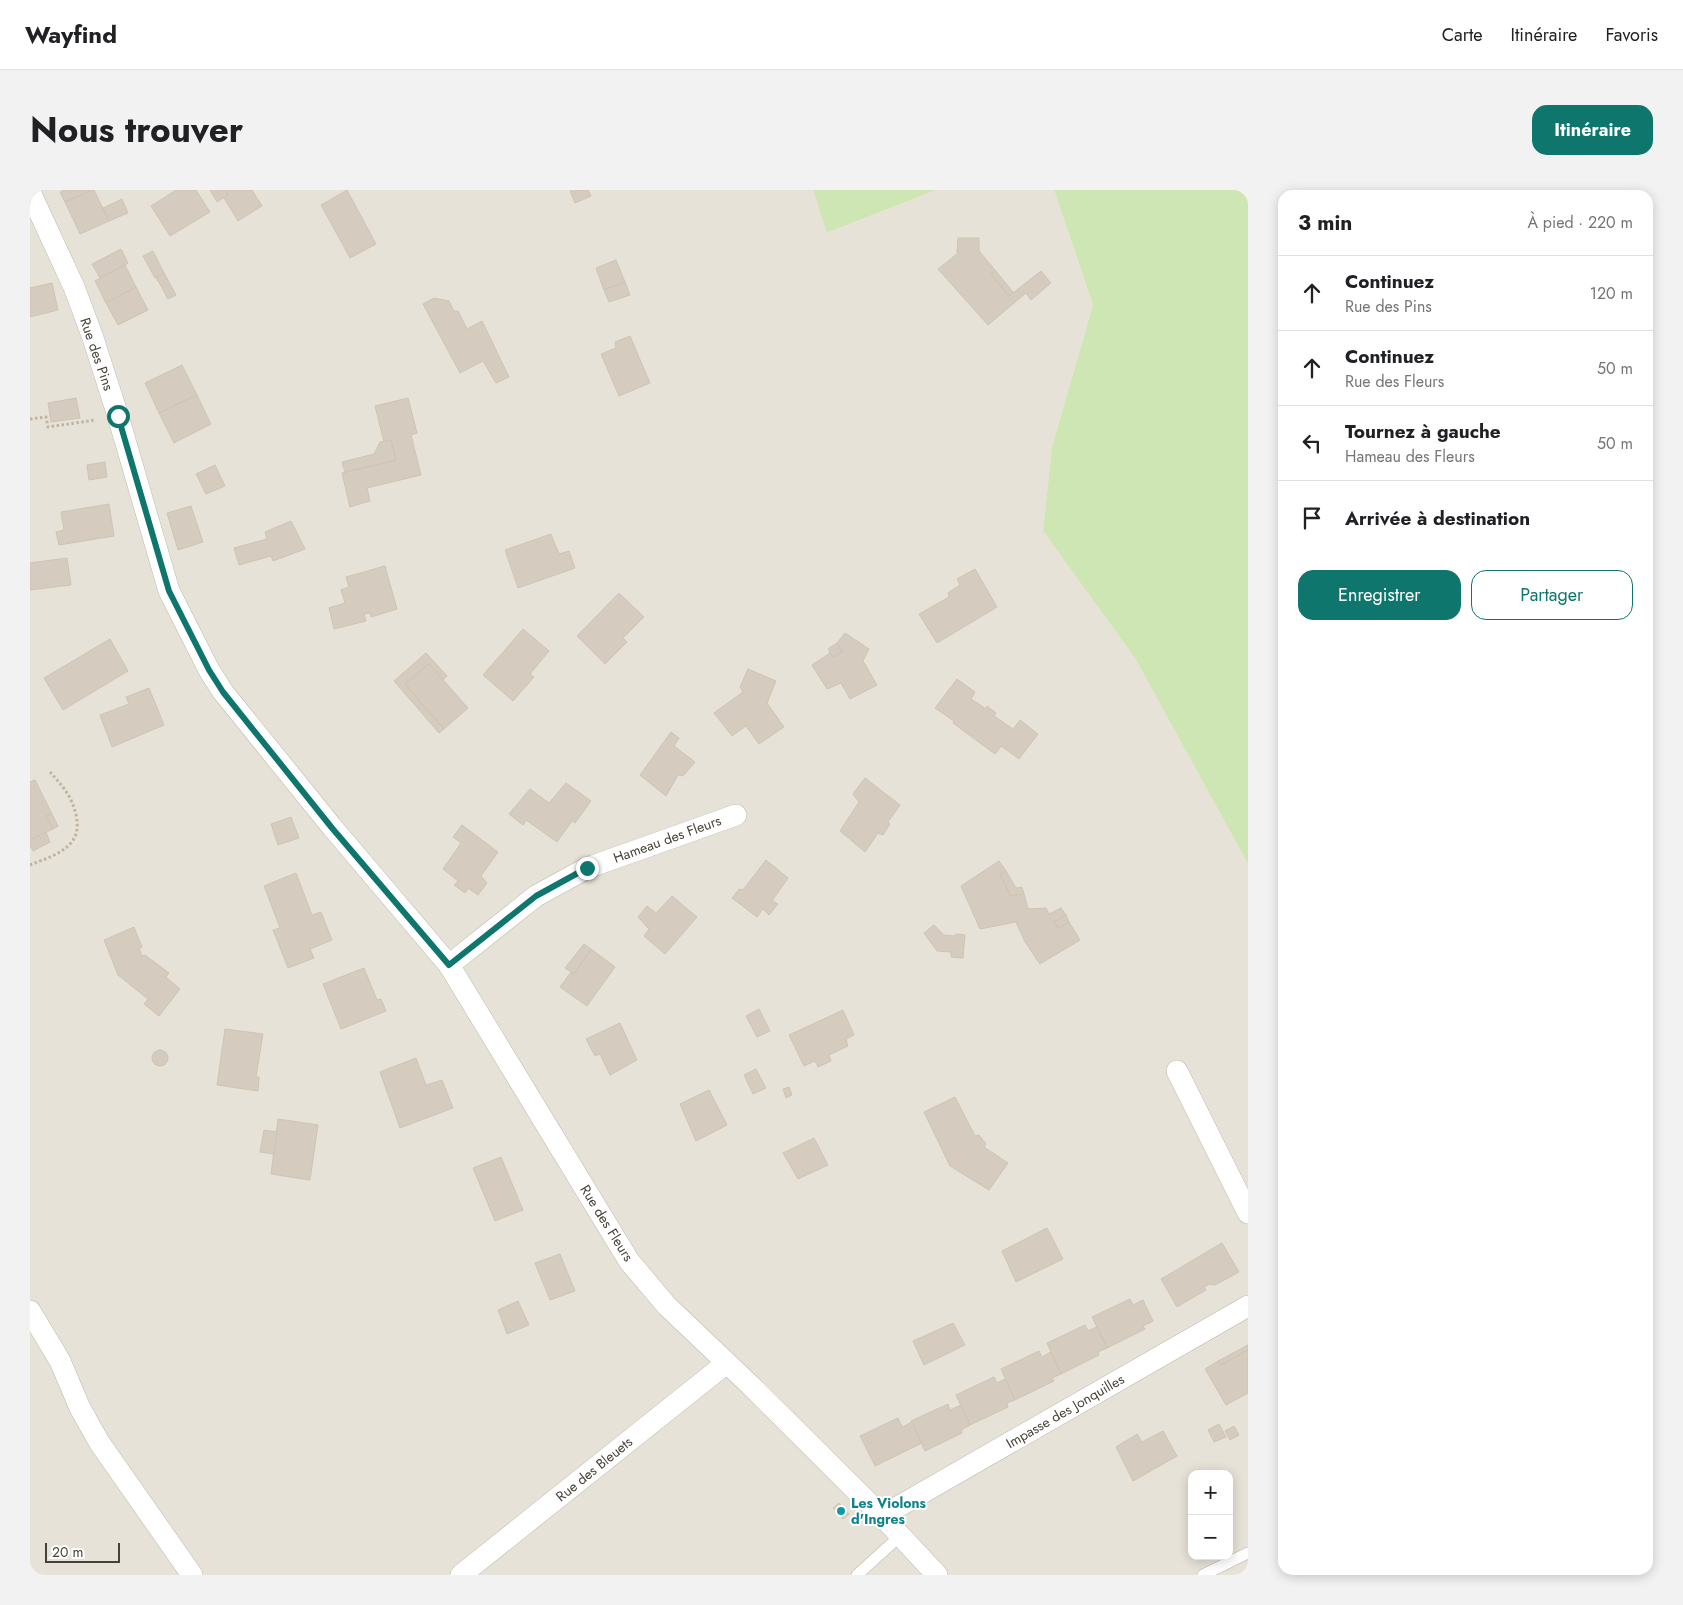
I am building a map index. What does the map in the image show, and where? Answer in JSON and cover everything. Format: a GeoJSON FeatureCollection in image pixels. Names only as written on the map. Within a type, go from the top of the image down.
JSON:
{"type":"FeatureCollection","features":[{"type":"Feature","properties":{"kind":"street","name":"Rue des Pins"},"geometry":{"type":"LineString","coordinates":[[30,192],[74,287],[93,338],[118,416],[169,591],[209,670],[223,692],[332,828]]}},
{"type":"Feature","properties":{"kind":"street","name":"Hameau des Fleurs"},"geometry":{"type":"LineString","coordinates":[[449,965],[536,896],[587,868],[736,815]]}},
{"type":"Feature","properties":{"kind":"street","name":"Rue des Fleurs"},"geometry":{"type":"LineString","coordinates":[[332,828],[449,965],[629,1260],[667,1306],[882,1516],[937,1575]]}},
{"type":"Feature","properties":{"kind":"street"},"geometry":{"type":"LineString","coordinates":[[1177,1071],[1248,1213]]}},
{"type":"Feature","properties":{"kind":"street","name":"Impasse des Jonquilles"},"geometry":{"type":"LineString","coordinates":[[882,1516],[1248,1306]]}},
{"type":"Feature","properties":{"kind":"street"},"geometry":{"type":"LineString","coordinates":[[30,1311],[60,1360],[80,1408],[99,1442],[192,1575]]}},
{"type":"Feature","properties":{"kind":"street","name":"Rue des Bleuets"},"geometry":{"type":"LineString","coordinates":[[461,1575],[719,1369],[724,1361]]}},
{"type":"Feature","properties":{"kind":"lane"},"geometry":{"type":"LineString","coordinates":[[858,1575],[900,1536]]}},
{"type":"Feature","properties":{"kind":"lane"},"geometry":{"type":"LineString","coordinates":[[1203,1575],[1248,1553]]}},
{"type":"Feature","properties":{"kind":"path"},"geometry":{"type":"LineString","coordinates":[[30,419],[46,416],[48,427],[118,416]]}},
{"type":"Feature","properties":{"kind":"path"},"geometry":{"type":"LineString","coordinates":[[30,865],[53,856],[72,842],[77,832],[75,812],[68,794],[50,772]]}},
{"type":"Feature","properties":{"kind":"shaded area"},"geometry":{"type":"Polygon","coordinates":[[[30,190],[813,190],[828,233],[936,190],[1054,190],[1093,305],[1052,447],[1043,531],[1135,658],[1248,864],[1248,1575],[30,1575],[30,190]]]}},
{"type":"Feature","properties":{"kind":"green space"},"geometry":{"type":"Polygon","coordinates":[[[813,190],[936,190],[827,233],[813,190]]]}},
{"type":"Feature","properties":{"kind":"green space"},"geometry":{"type":"Polygon","coordinates":[[[1054,190],[1248,190],[1248,864],[1135,658],[1043,531],[1052,447],[1093,305],[1054,190]]]}},
{"type":"Feature","properties":{"kind":"building"},"geometry":{"type":"Polygon","coordinates":[[[64,190],[92,190],[65,202],[60,192],[64,190]]]}},
{"type":"Feature","properties":{"kind":"building"},"geometry":{"type":"Polygon","coordinates":[[[94,190],[109,221],[80,234],[65,202],[94,190]]]}},
{"type":"Feature","properties":{"kind":"building"},"geometry":{"type":"Polygon","coordinates":[[[176,190],[196,190],[210,212],[170,236],[151,206],[176,190]]]}},
{"type":"Feature","properties":{"kind":"building"},"geometry":{"type":"Polygon","coordinates":[[[210,190],[225,190],[228,195],[217,202],[210,190]]]}},
{"type":"Feature","properties":{"kind":"building"},"geometry":{"type":"Polygon","coordinates":[[[225,190],[252,190],[262,206],[238,221],[224,198],[228,195],[225,190]]]}},
{"type":"Feature","properties":{"kind":"building"},"geometry":{"type":"Polygon","coordinates":[[[347,190],[376,244],[350,258],[321,205],[347,190]]]}},
{"type":"Feature","properties":{"kind":"building"},"geometry":{"type":"Polygon","coordinates":[[[588,190],[591,196],[575,203],[570,191],[588,190]]]}},
{"type":"Feature","properties":{"kind":"building"},"geometry":{"type":"Polygon","coordinates":[[[122,199],[128,213],[109,221],[103,208],[122,199]]]}},
{"type":"Feature","properties":{"kind":"building"},"geometry":{"type":"Polygon","coordinates":[[[958,238],[979,238],[979,251],[995,270],[991,274],[1009,296],[1041,271],[1051,283],[1031,300],[1026,293],[988,325],[938,269],[957,254],[958,238]]]}},
{"type":"Feature","properties":{"kind":"building"},"geometry":{"type":"Polygon","coordinates":[[[121,249],[128,263],[100,278],[92,264],[121,249]]]}},
{"type":"Feature","properties":{"kind":"building"},"geometry":{"type":"Polygon","coordinates":[[[153,251],[164,273],[155,278],[143,256],[153,251]]]}},
{"type":"Feature","properties":{"kind":"building"},"geometry":{"type":"Polygon","coordinates":[[[616,260],[625,282],[604,290],[596,268],[616,260]]]}},
{"type":"Feature","properties":{"kind":"building"},"geometry":{"type":"Polygon","coordinates":[[[125,265],[136,287],[106,303],[95,281],[125,265]]]}},
{"type":"Feature","properties":{"kind":"building"},"geometry":{"type":"Polygon","coordinates":[[[995,270],[1013,292],[1009,296],[991,274],[995,270]]]}},
{"type":"Feature","properties":{"kind":"building"},"geometry":{"type":"Polygon","coordinates":[[[164,273],[176,295],[168,299],[156,277],[164,273]]]}},
{"type":"Feature","properties":{"kind":"building"},"geometry":{"type":"Polygon","coordinates":[[[625,282],[630,295],[609,302],[604,290],[625,282]]]}},
{"type":"Feature","properties":{"kind":"building"},"geometry":{"type":"Polygon","coordinates":[[[52,283],[58,310],[30,317],[30,288],[52,283]]]}},
{"type":"Feature","properties":{"kind":"building"},"geometry":{"type":"Polygon","coordinates":[[[136,287],[148,310],[118,325],[106,303],[136,287]]]}},
{"type":"Feature","properties":{"kind":"building"},"geometry":{"type":"Polygon","coordinates":[[[434,298],[449,301],[454,311],[458,311],[467,329],[482,321],[509,377],[496,383],[483,361],[460,373],[423,304],[434,298]]]}},
{"type":"Feature","properties":{"kind":"building"},"geometry":{"type":"Polygon","coordinates":[[[630,336],[650,383],[619,396],[601,354],[616,348],[615,342],[630,336]]]}},
{"type":"Feature","properties":{"kind":"building"},"geometry":{"type":"Polygon","coordinates":[[[182,365],[197,395],[159,413],[145,383],[182,365]]]}},
{"type":"Feature","properties":{"kind":"building"},"geometry":{"type":"Polygon","coordinates":[[[197,395],[211,424],[174,443],[159,413],[197,395]]]}},
{"type":"Feature","properties":{"kind":"building"},"geometry":{"type":"Polygon","coordinates":[[[76,398],[80,418],[51,422],[48,403],[76,398]]]}},
{"type":"Feature","properties":{"kind":"building"},"geometry":{"type":"Polygon","coordinates":[[[408,398],[417,433],[411,435],[421,475],[367,488],[370,501],[350,507],[342,473],[396,460],[391,440],[384,442],[375,406],[408,398]]]}},
{"type":"Feature","properties":{"kind":"building"},"geometry":{"type":"Polygon","coordinates":[[[391,440],[396,460],[345,472],[342,462],[374,454],[380,442],[391,440]]]}},
{"type":"Feature","properties":{"kind":"building"},"geometry":{"type":"Polygon","coordinates":[[[105,462],[107,477],[89,480],[87,465],[105,462]]]}},
{"type":"Feature","properties":{"kind":"building"},"geometry":{"type":"Polygon","coordinates":[[[215,465],[225,486],[206,494],[196,474],[215,465]]]}},
{"type":"Feature","properties":{"kind":"building"},"geometry":{"type":"Polygon","coordinates":[[[109,504],[114,536],[59,545],[56,532],[64,530],[61,512],[109,504]]]}},
{"type":"Feature","properties":{"kind":"building"},"geometry":{"type":"Polygon","coordinates":[[[191,506],[203,542],[178,550],[167,513],[191,506]]]}},
{"type":"Feature","properties":{"kind":"building"},"geometry":{"type":"Polygon","coordinates":[[[291,521],[305,549],[273,561],[271,556],[239,565],[234,548],[267,539],[265,532],[291,521]]]}},
{"type":"Feature","properties":{"kind":"building"},"geometry":{"type":"Polygon","coordinates":[[[551,534],[559,554],[569,551],[575,568],[518,588],[505,550],[551,534]]]}},
{"type":"Feature","properties":{"kind":"building"},"geometry":{"type":"Polygon","coordinates":[[[67,558],[71,585],[30,590],[30,563],[67,558]]]}},
{"type":"Feature","properties":{"kind":"building"},"geometry":{"type":"Polygon","coordinates":[[[385,566],[397,609],[371,617],[370,613],[364,614],[366,621],[334,629],[329,608],[345,603],[341,590],[349,587],[346,577],[385,566]]]}},
{"type":"Feature","properties":{"kind":"building"},"geometry":{"type":"Polygon","coordinates":[[[975,569],[997,607],[937,643],[919,614],[949,597],[948,593],[960,585],[957,579],[975,569]]]}},
{"type":"Feature","properties":{"kind":"building"},"geometry":{"type":"Polygon","coordinates":[[[619,593],[644,617],[623,638],[627,642],[605,664],[577,636],[619,593]]]}},
{"type":"Feature","properties":{"kind":"building"},"geometry":{"type":"Polygon","coordinates":[[[523,629],[549,651],[530,674],[534,677],[513,701],[483,675],[523,629]]]}},
{"type":"Feature","properties":{"kind":"building"},"geometry":{"type":"Polygon","coordinates":[[[845,633],[869,649],[863,661],[877,685],[850,699],[841,683],[827,689],[812,665],[830,653],[833,657],[842,652],[837,643],[845,633]]]}},
{"type":"Feature","properties":{"kind":"building"},"geometry":{"type":"Polygon","coordinates":[[[110,639],[128,671],[63,710],[44,678],[110,639]]]}},
{"type":"Feature","properties":{"kind":"building"},"geometry":{"type":"Polygon","coordinates":[[[837,643],[842,652],[833,657],[828,649],[837,643]]]}},
{"type":"Feature","properties":{"kind":"building"},"geometry":{"type":"Polygon","coordinates":[[[426,653],[447,676],[443,680],[429,664],[405,684],[444,729],[439,733],[394,681],[426,653]]]}},
{"type":"Feature","properties":{"kind":"building"},"geometry":{"type":"Polygon","coordinates":[[[429,664],[468,708],[444,729],[405,684],[429,664]]]}},
{"type":"Feature","properties":{"kind":"building"},"geometry":{"type":"Polygon","coordinates":[[[748,669],[776,681],[767,703],[784,727],[759,744],[746,726],[732,736],[714,713],[743,692],[740,687],[748,669]]]}},
{"type":"Feature","properties":{"kind":"building"},"geometry":{"type":"Polygon","coordinates":[[[957,679],[975,692],[971,699],[986,709],[987,706],[996,713],[994,716],[1013,729],[1020,720],[1038,734],[1019,759],[1001,746],[995,754],[935,708],[957,679]]]}},
{"type":"Feature","properties":{"kind":"building"},"geometry":{"type":"Polygon","coordinates":[[[149,688],[164,725],[112,747],[100,715],[129,704],[126,697],[149,688]]]}},
{"type":"Feature","properties":{"kind":"building"},"geometry":{"type":"Polygon","coordinates":[[[671,732],[679,738],[674,746],[695,762],[683,776],[678,775],[666,796],[640,775],[671,732]]]}},
{"type":"Feature","properties":{"kind":"building"},"geometry":{"type":"Polygon","coordinates":[[[865,778],[900,805],[888,822],[890,824],[883,835],[878,833],[865,852],[840,831],[859,802],[853,794],[865,778]]]}},
{"type":"Feature","properties":{"kind":"building"},"geometry":{"type":"Polygon","coordinates":[[[35,780],[52,814],[46,816],[53,829],[30,840],[30,782],[35,780]]]}},
{"type":"Feature","properties":{"kind":"building"},"geometry":{"type":"Polygon","coordinates":[[[566,783],[591,801],[575,823],[572,821],[557,842],[526,820],[523,825],[509,814],[530,789],[549,803],[566,783]]]}},
{"type":"Feature","properties":{"kind":"building"},"geometry":{"type":"Polygon","coordinates":[[[52,814],[58,826],[53,829],[46,816],[52,814]]]}},
{"type":"Feature","properties":{"kind":"building"},"geometry":{"type":"Polygon","coordinates":[[[291,817],[299,838],[278,845],[271,824],[291,817]]]}},
{"type":"Feature","properties":{"kind":"building"},"geometry":{"type":"Polygon","coordinates":[[[462,825],[498,852],[481,876],[487,883],[478,895],[468,888],[465,893],[454,885],[458,881],[443,869],[461,843],[453,837],[462,825]]]}},
{"type":"Feature","properties":{"kind":"building"},"geometry":{"type":"Polygon","coordinates":[[[46,832],[50,842],[33,851],[30,840],[46,832]]]}},
{"type":"Feature","properties":{"kind":"building"},"geometry":{"type":"Polygon","coordinates":[[[766,860],[788,878],[772,901],[778,904],[769,915],[763,909],[757,917],[732,898],[739,889],[743,890],[766,860]]]}},
{"type":"Feature","properties":{"kind":"building"},"geometry":{"type":"Polygon","coordinates":[[[999,861],[1006,871],[1000,874],[1011,896],[1024,894],[1028,909],[1046,908],[1049,914],[1061,908],[1066,915],[1054,922],[1058,928],[1069,922],[1080,940],[1040,964],[1025,942],[1016,922],[980,929],[961,886],[999,861]]]}},
{"type":"Feature","properties":{"kind":"building"},"geometry":{"type":"Polygon","coordinates":[[[1006,871],[1016,888],[1022,887],[1024,894],[1011,896],[1000,874],[1006,871]]]}},
{"type":"Feature","properties":{"kind":"building"},"geometry":{"type":"Polygon","coordinates":[[[296,873],[312,915],[321,912],[332,940],[310,949],[314,958],[288,968],[273,930],[280,928],[264,886],[296,873]]]}},
{"type":"Feature","properties":{"kind":"building"},"geometry":{"type":"Polygon","coordinates":[[[672,896],[697,917],[665,954],[644,936],[649,929],[638,917],[647,906],[656,913],[672,896]]]}},
{"type":"Feature","properties":{"kind":"building"},"geometry":{"type":"Polygon","coordinates":[[[1066,915],[1069,922],[1058,928],[1054,922],[1066,915]]]}},
{"type":"Feature","properties":{"kind":"building"},"geometry":{"type":"Polygon","coordinates":[[[934,925],[944,935],[965,935],[963,958],[951,957],[951,952],[937,951],[924,933],[934,925]]]}},
{"type":"Feature","properties":{"kind":"building"},"geometry":{"type":"Polygon","coordinates":[[[134,927],[142,947],[139,949],[142,956],[145,955],[169,973],[166,977],[180,989],[159,1016],[144,1004],[148,999],[118,975],[104,940],[134,927]]]}},
{"type":"Feature","properties":{"kind":"building"},"geometry":{"type":"Polygon","coordinates":[[[584,944],[591,949],[574,974],[565,968],[584,944]]]}},
{"type":"Feature","properties":{"kind":"building"},"geometry":{"type":"Polygon","coordinates":[[[591,949],[615,967],[587,1006],[560,987],[571,972],[574,974],[591,949]]]}},
{"type":"Feature","properties":{"kind":"building"},"geometry":{"type":"Polygon","coordinates":[[[364,968],[377,1000],[381,999],[386,1011],[341,1029],[323,984],[364,968]]]}},
{"type":"Feature","properties":{"kind":"building"},"geometry":{"type":"Polygon","coordinates":[[[759,1009],[770,1031],[757,1037],[746,1016],[759,1009]]]}},
{"type":"Feature","properties":{"kind":"building"},"geometry":{"type":"Polygon","coordinates":[[[843,1010],[854,1035],[846,1039],[848,1046],[829,1055],[831,1061],[818,1067],[815,1061],[804,1066],[789,1035],[843,1010]]]}},
{"type":"Feature","properties":{"kind":"building"},"geometry":{"type":"Polygon","coordinates":[[[620,1023],[637,1060],[610,1075],[600,1054],[595,1056],[586,1039],[620,1023]]]}},
{"type":"Feature","properties":{"kind":"building"},"geometry":{"type":"Polygon","coordinates":[[[225,1029],[263,1034],[256,1077],[259,1077],[258,1091],[217,1085],[225,1029]]]}},
{"type":"Feature","properties":{"kind":"building"},"geometry":{"type":"Polygon","coordinates":[[[157,1050],[163,1050],[168,1055],[166,1064],[157,1066],[152,1061],[152,1055],[157,1050]]]}},
{"type":"Feature","properties":{"kind":"building"},"geometry":{"type":"Polygon","coordinates":[[[416,1058],[426,1085],[442,1080],[453,1108],[400,1128],[380,1072],[416,1058]]]}},
{"type":"Feature","properties":{"kind":"building"},"geometry":{"type":"Polygon","coordinates":[[[756,1069],[766,1088],[753,1094],[744,1075],[756,1069]]]}},
{"type":"Feature","properties":{"kind":"building"},"geometry":{"type":"Polygon","coordinates":[[[789,1087],[792,1095],[786,1098],[783,1089],[789,1087]]]}},
{"type":"Feature","properties":{"kind":"building"},"geometry":{"type":"Polygon","coordinates":[[[709,1090],[727,1125],[696,1141],[680,1104],[709,1090]]]}},
{"type":"Feature","properties":{"kind":"building"},"geometry":{"type":"Polygon","coordinates":[[[955,1097],[975,1136],[979,1135],[986,1144],[984,1147],[1008,1163],[989,1190],[950,1166],[924,1112],[955,1097]]]}},
{"type":"Feature","properties":{"kind":"building"},"geometry":{"type":"Polygon","coordinates":[[[278,1119],[318,1125],[310,1180],[271,1174],[278,1119]]]}},
{"type":"Feature","properties":{"kind":"building"},"geometry":{"type":"Polygon","coordinates":[[[264,1130],[277,1132],[274,1154],[260,1152],[264,1130]]]}},
{"type":"Feature","properties":{"kind":"building"},"geometry":{"type":"Polygon","coordinates":[[[814,1138],[828,1165],[798,1179],[783,1153],[814,1138]]]}},
{"type":"Feature","properties":{"kind":"building"},"geometry":{"type":"Polygon","coordinates":[[[501,1157],[523,1210],[495,1221],[473,1168],[501,1157]]]}},
{"type":"Feature","properties":{"kind":"building"},"geometry":{"type":"Polygon","coordinates":[[[1047,1228],[1063,1259],[1016,1282],[1002,1251],[1047,1228]]]}},
{"type":"Feature","properties":{"kind":"building"},"geometry":{"type":"Polygon","coordinates":[[[1222,1243],[1239,1272],[1215,1285],[1210,1284],[1204,1287],[1206,1290],[1177,1307],[1161,1279],[1222,1243]]]}},
{"type":"Feature","properties":{"kind":"building"},"geometry":{"type":"Polygon","coordinates":[[[560,1254],[575,1291],[550,1300],[535,1263],[560,1254]]]}},
{"type":"Feature","properties":{"kind":"building"},"geometry":{"type":"Polygon","coordinates":[[[1130,1299],[1133,1305],[1143,1300],[1153,1321],[1143,1326],[1145,1329],[1107,1348],[1092,1317],[1130,1299]]]}},
{"type":"Feature","properties":{"kind":"building"},"geometry":{"type":"Polygon","coordinates":[[[518,1301],[529,1325],[507,1334],[498,1310],[518,1301]]]}},
{"type":"Feature","properties":{"kind":"building"},"geometry":{"type":"Polygon","coordinates":[[[953,1323],[965,1345],[924,1365],[913,1341],[953,1323]]]}},
{"type":"Feature","properties":{"kind":"building"},"geometry":{"type":"Polygon","coordinates":[[[1085,1325],[1088,1331],[1097,1327],[1107,1348],[1098,1352],[1099,1355],[1061,1374],[1047,1343],[1085,1325]]]}},
{"type":"Feature","properties":{"kind":"building"},"geometry":{"type":"Polygon","coordinates":[[[1248,1345],[1248,1350],[1221,1365],[1218,1361],[1248,1345]]]}},
{"type":"Feature","properties":{"kind":"building"},"geometry":{"type":"Polygon","coordinates":[[[1248,1350],[1248,1393],[1226,1405],[1205,1369],[1218,1361],[1221,1365],[1248,1350]]]}},
{"type":"Feature","properties":{"kind":"building"},"geometry":{"type":"Polygon","coordinates":[[[1039,1351],[1042,1357],[1051,1352],[1061,1374],[1052,1378],[1054,1381],[1015,1400],[1001,1369],[1039,1351]]]}},
{"type":"Feature","properties":{"kind":"building"},"geometry":{"type":"Polygon","coordinates":[[[994,1377],[997,1383],[1005,1379],[1015,1400],[1007,1403],[1008,1407],[970,1425],[956,1395],[994,1377]]]}},
{"type":"Feature","properties":{"kind":"building"},"geometry":{"type":"Polygon","coordinates":[[[948,1404],[950,1410],[961,1405],[970,1425],[961,1430],[962,1433],[925,1451],[911,1421],[948,1404]]]}},
{"type":"Feature","properties":{"kind":"building"},"geometry":{"type":"Polygon","coordinates":[[[898,1418],[902,1427],[912,1422],[922,1443],[875,1466],[860,1436],[898,1418]]]}},
{"type":"Feature","properties":{"kind":"building"},"geometry":{"type":"Polygon","coordinates":[[[1219,1424],[1226,1437],[1214,1442],[1208,1430],[1219,1424]]]}},
{"type":"Feature","properties":{"kind":"building"},"geometry":{"type":"Polygon","coordinates":[[[1234,1426],[1239,1435],[1230,1440],[1225,1431],[1234,1426]]]}},
{"type":"Feature","properties":{"kind":"building"},"geometry":{"type":"Polygon","coordinates":[[[1163,1431],[1177,1456],[1133,1481],[1116,1447],[1137,1434],[1142,1442],[1163,1431]]]}},
{"type":"Feature","properties":{"kind":"building","name":"Les Violons d'Ingres"},"geometry":{"type":"Polygon","coordinates":[[[839,1503],[849,1514],[843,1519],[833,1508],[839,1503]]]}},
{"type":"Feature","properties":{"kind":"place","name":"Les Violons d'Ingres"},"geometry":{"type":"Point","coordinates":[841,1511]}},
{"type":"Feature","properties":{"kind":"route"},"geometry":{"type":"LineString","coordinates":[[118,416],[169,591],[209,670],[223,692],[332,828],[449,965],[536,896],[587,868]]}}]}
